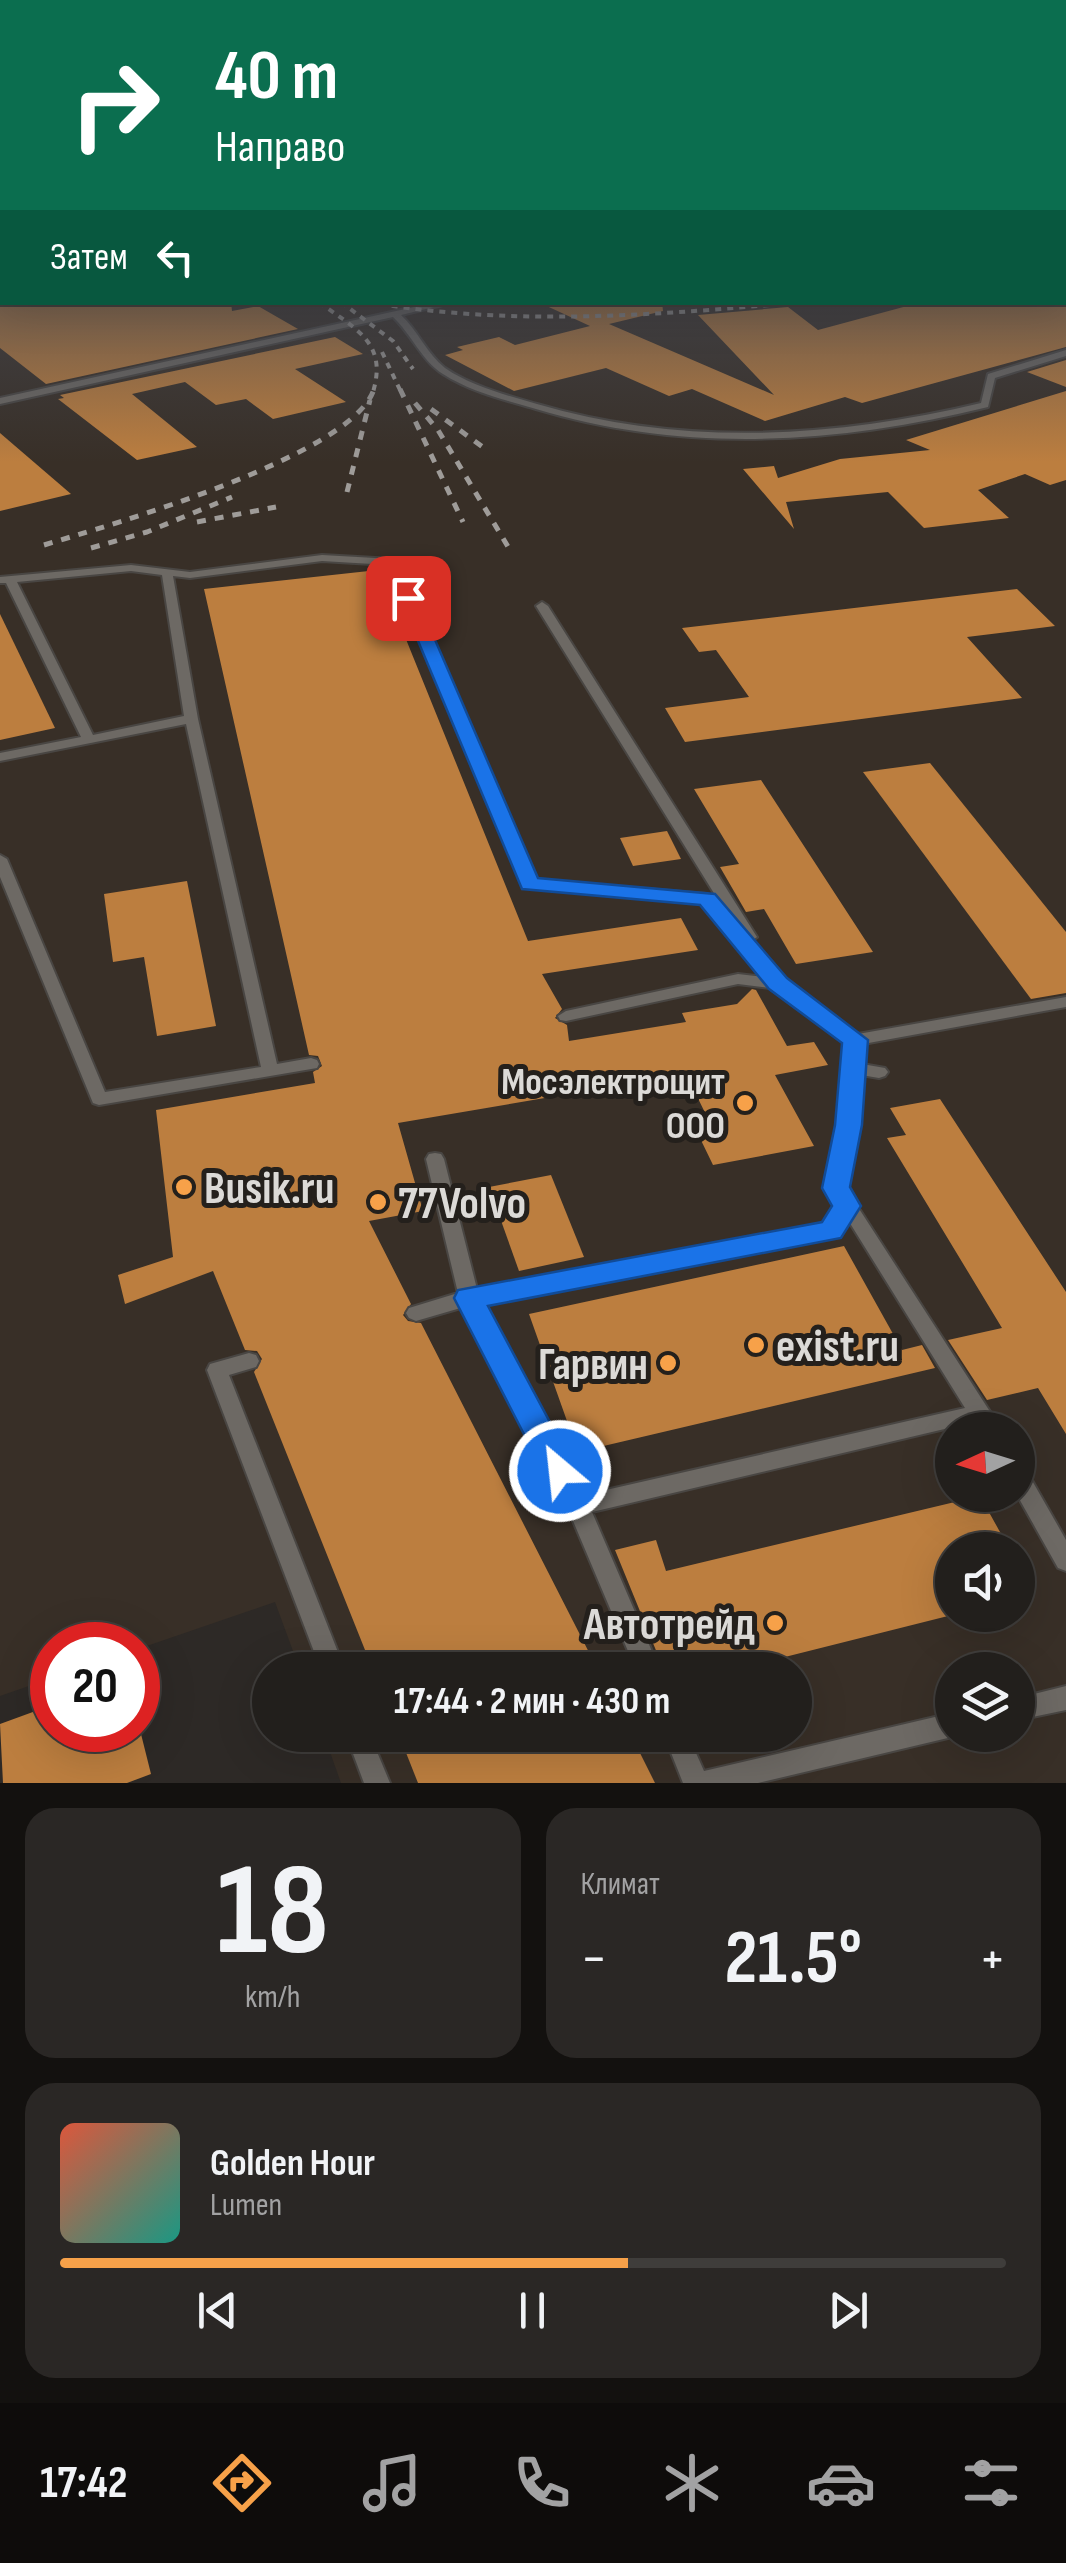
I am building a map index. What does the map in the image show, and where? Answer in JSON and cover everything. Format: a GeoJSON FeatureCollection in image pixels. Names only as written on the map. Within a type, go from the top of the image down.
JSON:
{"type":"FeatureCollection","features":[{"type":"Feature","properties":{"kind":"lane"},"geometry":{"type":"LineString","coordinates":[[0,401],[436,305]]}},
{"type":"Feature","properties":{"kind":"lane"},"geometry":{"type":"LineString","coordinates":[[395,314],[416,335],[427,358],[447,374],[528,405],[614,426],[739,435],[808,436],[930,420],[985,404],[991,376],[1066,353]]}},
{"type":"Feature","properties":{"kind":"lane"},"geometry":{"type":"LineString","coordinates":[[89,740],[5,580],[131,568],[190,574],[322,558],[393,562],[530,884],[706,898],[778,984],[833,1015],[855,1040],[848,1125],[836,1188],[980,1412]]}},
{"type":"Feature","properties":{"kind":"lane"},"geometry":{"type":"LineString","coordinates":[[167,572],[191,719],[270,1070]]}},
{"type":"Feature","properties":{"kind":"lane"},"geometry":{"type":"LineString","coordinates":[[542,606],[778,984]]}},
{"type":"Feature","properties":{"kind":"lane"},"geometry":{"type":"LineString","coordinates":[[0,757],[191,719]]}},
{"type":"Feature","properties":{"kind":"lane"},"geometry":{"type":"LineString","coordinates":[[0,859],[99,1099],[311,1064]]}},
{"type":"Feature","properties":{"kind":"lane"},"geometry":{"type":"LineString","coordinates":[[566,1016],[738,980],[778,984]]}},
{"type":"Feature","properties":{"kind":"lane"},"geometry":{"type":"LineString","coordinates":[[855,1040],[1066,1002]]}},
{"type":"Feature","properties":{"kind":"lane"},"geometry":{"type":"LineString","coordinates":[[852,1068],[879,1072]]}},
{"type":"Feature","properties":{"kind":"lane"},"geometry":{"type":"LineString","coordinates":[[435,1159],[469,1298],[578,1506],[640,1652]]}},
{"type":"Feature","properties":{"kind":"lane"},"geometry":{"type":"LineString","coordinates":[[416,1313],[469,1298],[831,1230],[847,1206]]}},
{"type":"Feature","properties":{"kind":"lane"},"geometry":{"type":"LineString","coordinates":[[249,1361],[216,1370],[326,1652]]}},
{"type":"Feature","properties":{"kind":"lane"},"geometry":{"type":"LineString","coordinates":[[578,1506],[935,1432]]}},
{"type":"Feature","properties":{"kind":"lane"},"geometry":{"type":"LineString","coordinates":[[1035,1507],[1066,1561]]}},
{"type":"Feature","properties":{"kind":"lane"},"geometry":{"type":"LineString","coordinates":[[1035,1705],[1066,1698]]}},
{"type":"Feature","properties":{"kind":"lane"},"geometry":{"type":"LineString","coordinates":[[706,1783],[935,1728]]}},
{"type":"Feature","properties":{"kind":"lane"},"geometry":{"type":"LineString","coordinates":[[365,1752],[377,1783]]}},
{"type":"Feature","properties":{"kind":"lane"},"geometry":{"type":"LineString","coordinates":[[683,1752],[696,1783]]}},
{"type":"Feature","properties":{"kind":"shaded area"},"geometry":{"type":"Polygon","coordinates":[[[0,305],[1066,305],[1066,1783],[341,1783],[330,1752],[812,1752],[812,1652],[293,1652],[275,1602],[160,1641],[160,1622],[30,1622],[30,1686],[0,1696],[0,305]]]}},
{"type":"Feature","properties":{"kind":"building"},"geometry":{"type":"Polygon","coordinates":[[[0,305],[231,305],[232,311],[258,306],[298,329],[46,384],[0,348],[0,305]]]}},
{"type":"Feature","properties":{"kind":"building"},"geometry":{"type":"Polygon","coordinates":[[[544,305],[662,305],[663,311],[609,324],[774,395],[698,315],[788,307],[818,330],[911,305],[1066,305],[1066,347],[862,403],[845,397],[765,421],[692,389],[669,396],[606,368],[514,391],[445,355],[463,350],[457,347],[499,337],[515,345],[590,326],[544,305]]]}},
{"type":"Feature","properties":{"kind":"building"},"geometry":{"type":"Polygon","coordinates":[[[335,337],[363,354],[295,369],[346,402],[273,419],[246,399],[216,405],[185,382],[132,394],[197,447],[137,460],[58,399],[64,398],[60,395],[335,337]]]}},
{"type":"Feature","properties":{"kind":"building"},"geometry":{"type":"Polygon","coordinates":[[[1066,360],[1066,387],[1027,372],[1066,360]]]}},
{"type":"Feature","properties":{"kind":"building"},"geometry":{"type":"Polygon","coordinates":[[[1066,391],[1066,480],[1050,485],[1025,474],[978,490],[1009,518],[924,528],[888,492],[786,502],[794,529],[743,469],[774,466],[778,478],[840,459],[930,450],[906,440],[1066,391]]]}},
{"type":"Feature","properties":{"kind":"building"},"geometry":{"type":"Polygon","coordinates":[[[0,433],[71,494],[0,511],[0,433]]]}},
{"type":"Feature","properties":{"kind":"building"},"geometry":{"type":"Polygon","coordinates":[[[378,570],[528,941],[681,918],[698,950],[542,974],[562,1009],[555,1018],[567,1025],[569,1041],[686,1022],[682,1013],[737,1004],[752,989],[787,1046],[814,1042],[828,1065],[775,1075],[814,1146],[713,1165],[698,1134],[714,1131],[686,1074],[398,1123],[423,1211],[369,1221],[411,1304],[403,1315],[408,1321],[421,1323],[589,1652],[366,1652],[254,1372],[262,1359],[257,1351],[245,1350],[213,1271],[125,1304],[118,1275],[173,1257],[156,1110],[315,1083],[313,1072],[322,1066],[318,1056],[309,1055],[204,589],[378,570]]]}},
{"type":"Feature","properties":{"kind":"building"},"geometry":{"type":"Polygon","coordinates":[[[1017,589],[1055,626],[967,637],[1022,698],[685,742],[665,708],[749,697],[716,650],[699,652],[682,628],[1017,589]]]}},
{"type":"Feature","properties":{"kind":"building"},"geometry":{"type":"Polygon","coordinates":[[[0,614],[55,728],[0,740],[0,614]]]}},
{"type":"Feature","properties":{"kind":"building"},"geometry":{"type":"Polygon","coordinates":[[[930,763],[1066,932],[1066,993],[1031,999],[863,772],[930,763]]]}},
{"type":"Feature","properties":{"kind":"building"},"geometry":{"type":"Polygon","coordinates":[[[761,780],[873,952],[796,964],[764,909],[746,912],[720,867],[739,864],[694,789],[761,780]]]}},
{"type":"Feature","properties":{"kind":"building"},"geometry":{"type":"Polygon","coordinates":[[[667,831],[681,859],[633,866],[620,838],[667,831]]]}},
{"type":"Feature","properties":{"kind":"building"},"geometry":{"type":"Polygon","coordinates":[[[187,881],[216,1026],[157,1036],[144,957],[113,962],[104,894],[187,881]]]}},
{"type":"Feature","properties":{"kind":"building"},"geometry":{"type":"Polygon","coordinates":[[[940,1099],[1066,1292],[1066,1434],[1038,1388],[987,1400],[948,1340],[1002,1328],[887,1138],[906,1135],[890,1108],[940,1099]]]}},
{"type":"Feature","properties":{"kind":"building"},"geometry":{"type":"Polygon","coordinates":[[[551,1175],[584,1257],[519,1271],[489,1187],[551,1175]]]}},
{"type":"Feature","properties":{"kind":"building"},"geometry":{"type":"Polygon","coordinates":[[[844,1246],[902,1350],[922,1345],[935,1368],[578,1452],[529,1314],[844,1246]]]}},
{"type":"Feature","properties":{"kind":"building"},"geometry":{"type":"Polygon","coordinates":[[[935,1507],[935,1512],[989,1512],[1000,1532],[935,1532],[935,1619],[805,1652],[657,1652],[615,1550],[656,1540],[666,1571],[935,1507]]]}},
{"type":"Feature","properties":{"kind":"building"},"geometry":{"type":"Polygon","coordinates":[[[30,1713],[30,1752],[146,1752],[151,1774],[127,1783],[3,1783],[0,1724],[30,1713]]]}},
{"type":"Feature","properties":{"kind":"building"},"geometry":{"type":"Polygon","coordinates":[[[406,1752],[640,1752],[655,1783],[418,1783],[406,1752]]]}},
{"type":"Feature","properties":{"kind":"railway"},"geometry":{"type":"LineString","coordinates":[[323,305],[356,329],[372,349],[376,361],[373,390]]}},
{"type":"Feature","properties":{"kind":"railway"},"geometry":{"type":"LineString","coordinates":[[345,305],[393,341],[413,369]]}},
{"type":"Feature","properties":{"kind":"railway"},"geometry":{"type":"LineString","coordinates":[[388,305],[531,316],[640,314],[767,305]]}},
{"type":"Feature","properties":{"kind":"railway"},"geometry":{"type":"LineString","coordinates":[[382,352],[401,392]]}},
{"type":"Feature","properties":{"kind":"railway"},"geometry":{"type":"LineString","coordinates":[[400,389],[463,522]]}},
{"type":"Feature","properties":{"kind":"railway"},"geometry":{"type":"LineString","coordinates":[[44,545],[172,505],[278,463],[323,439],[356,414],[373,390]]}},
{"type":"Feature","properties":{"kind":"railway"},"geometry":{"type":"LineString","coordinates":[[347,492],[370,400]]}},
{"type":"Feature","properties":{"kind":"railway"},"geometry":{"type":"LineString","coordinates":[[415,403],[438,430],[510,550]]}},
{"type":"Feature","properties":{"kind":"railway"},"geometry":{"type":"LineString","coordinates":[[431,409],[484,448]]}},
{"type":"Feature","properties":{"kind":"railway"},"geometry":{"type":"LineString","coordinates":[[91,548],[147,532],[232,497]]}},
{"type":"Feature","properties":{"kind":"railway"},"geometry":{"type":"LineString","coordinates":[[197,522],[276,507]]}},
{"type":"Feature","properties":{"kind":"place","name":"Мосэлектрощит ООО"},"geometry":{"type":"Point","coordinates":[745,1103]}},
{"type":"Feature","properties":{"kind":"place","name":"Busik.ru"},"geometry":{"type":"Point","coordinates":[184,1187]}},
{"type":"Feature","properties":{"kind":"place","name":"77Volvo"},"geometry":{"type":"Point","coordinates":[378,1202]}},
{"type":"Feature","properties":{"kind":"place","name":"exist.ru"},"geometry":{"type":"Point","coordinates":[756,1345]}},
{"type":"Feature","properties":{"kind":"place","name":"Гарвин"},"geometry":{"type":"Point","coordinates":[668,1363]}},
{"type":"Feature","properties":{"kind":"place","name":"Автотрейд"},"geometry":{"type":"Point","coordinates":[775,1623]}},
{"type":"Feature","properties":{"kind":"route"},"geometry":{"type":"LineString","coordinates":[[408,598],[530,884],[706,898],[778,984],[855,1040],[848,1125],[836,1188],[847,1206],[831,1230],[469,1298],[560,1471]]}}]}
